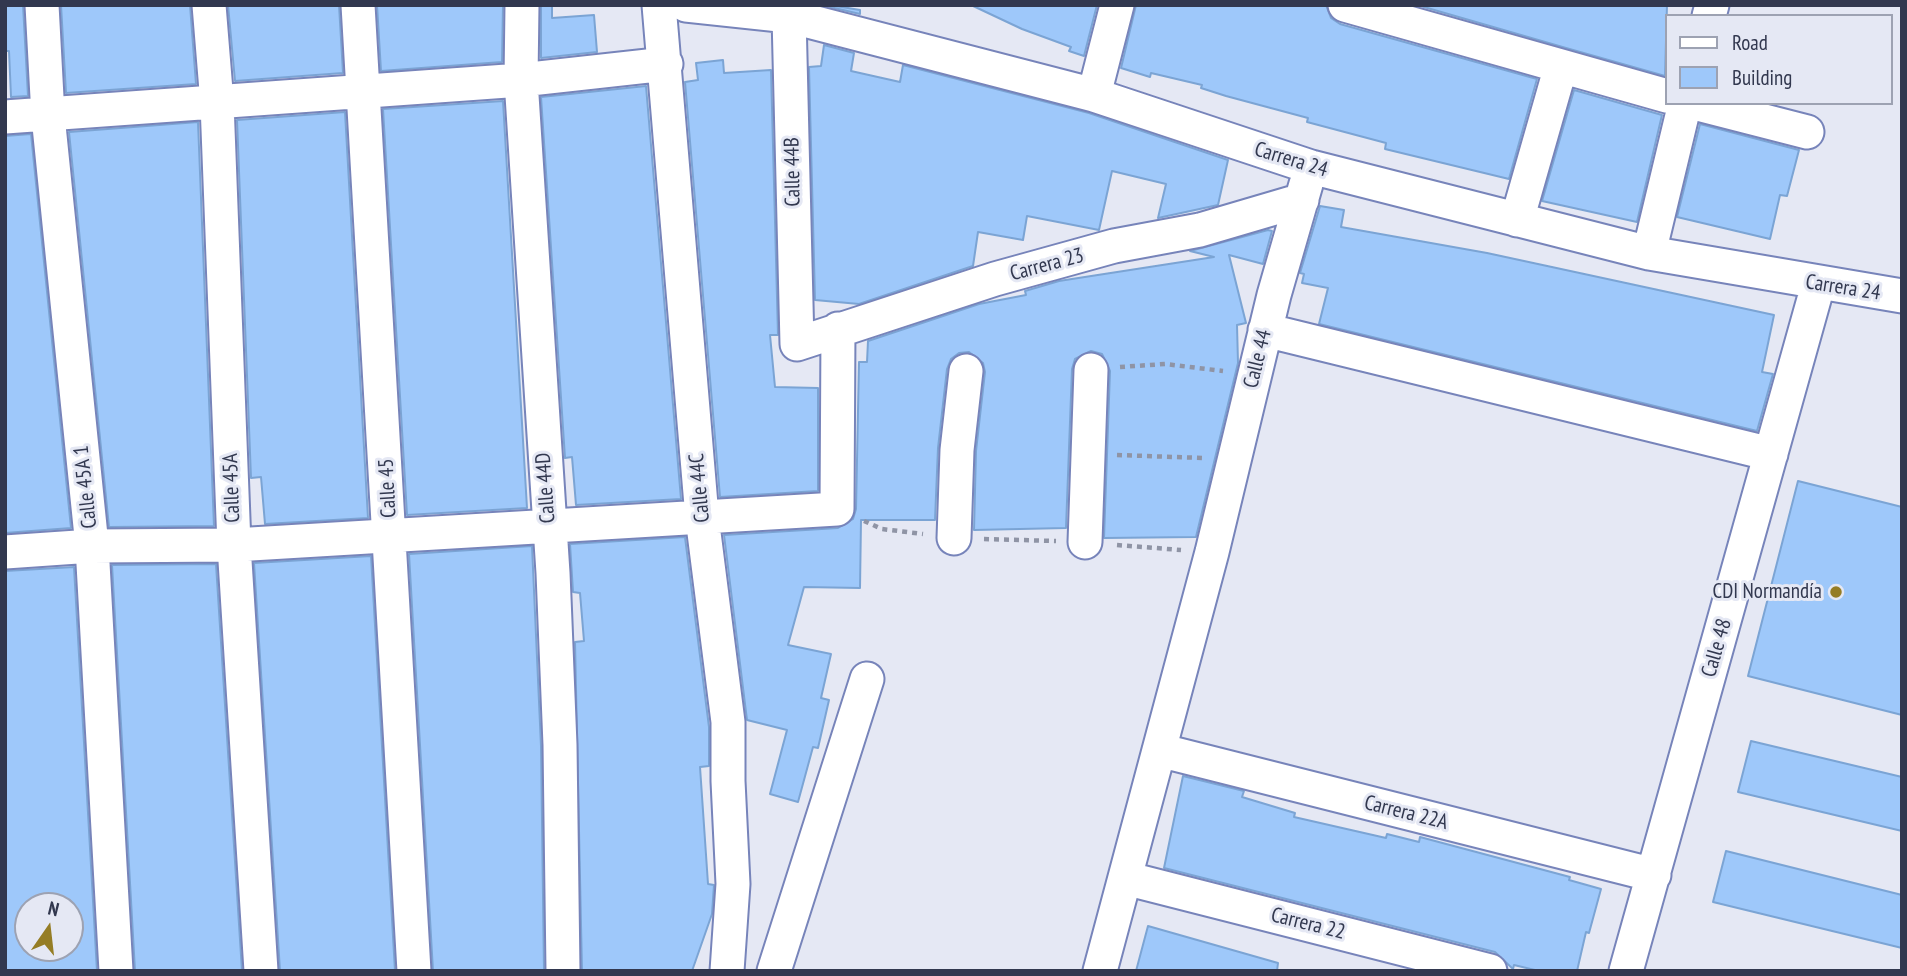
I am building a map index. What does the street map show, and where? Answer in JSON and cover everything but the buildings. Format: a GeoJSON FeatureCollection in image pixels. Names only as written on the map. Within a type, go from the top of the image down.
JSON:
{"type":"FeatureCollection","features":[{"type":"Feature","properties":{"kind":"street","name":"Calle 45A 1"},"geometry":{"type":"LineString","coordinates":[[42,5],[48,116],[92,546],[116,971]]}},
{"type":"Feature","properties":{"kind":"street","name":"Calle 45A"},"geometry":{"type":"LineString","coordinates":[[209,5],[216,103],[234,545],[261,971]]}},
{"type":"Feature","properties":{"kind":"street","name":"Calle 45"},"geometry":{"type":"LineString","coordinates":[[358,5],[391,536],[414,971]]}},
{"type":"Feature","properties":{"kind":"street","name":"Calle 44D"},"geometry":{"type":"LineString","coordinates":[[522,5],[521,80],[560,745],[563,971]]}},
{"type":"Feature","properties":{"kind":"street","name":"Calle 44C"},"geometry":{"type":"LineString","coordinates":[[659,5],[702,517],[729,722],[727,780],[733,884],[727,971]]}},
{"type":"Feature","properties":{"kind":"street","name":"Carrera 24"},"geometry":{"type":"LineString","coordinates":[[686,5],[795,11],[1094,95],[1311,167],[1649,254],[1818,285],[1902,296]]}},
{"type":"Feature","properties":{"kind":"street"},"geometry":{"type":"LineString","coordinates":[[1094,95],[1117,5]]}},
{"type":"Feature","properties":{"kind":"street"},"geometry":{"type":"LineString","coordinates":[[1345,5],[1666,96]]}},
{"type":"Feature","properties":{"kind":"street","name":"Calle 44B"},"geometry":{"type":"LineString","coordinates":[[795,11],[797,344]]}},
{"type":"Feature","properties":{"kind":"street"},"geometry":{"type":"LineString","coordinates":[[5,117],[521,80],[666,64]]}},
{"type":"Feature","properties":{"kind":"street"},"geometry":{"type":"LineString","coordinates":[[1517,220],[1560,66]]}},
{"type":"Feature","properties":{"kind":"street"},"geometry":{"type":"LineString","coordinates":[[1649,254],[1685,105]]}},
{"type":"Feature","properties":{"kind":"street"},"geometry":{"type":"LineString","coordinates":[[1702,105],[1807,132]]}},
{"type":"Feature","properties":{"kind":"street","name":"Calle 44"},"geometry":{"type":"LineString","coordinates":[[1100,971],[1212,552],[1265,330],[1311,167]]}},
{"type":"Feature","properties":{"kind":"street","name":"Carrera 23"},"geometry":{"type":"LineString","coordinates":[[797,344],[995,279],[1114,246],[1200,230],[1302,200]]}},
{"type":"Feature","properties":{"kind":"street","name":"Calle 48"},"geometry":{"type":"LineString","coordinates":[[1626,971],[1818,285]]}},
{"type":"Feature","properties":{"kind":"street"},"geometry":{"type":"LineString","coordinates":[[5,552],[92,546],[234,545],[837,509],[838,329]]}},
{"type":"Feature","properties":{"kind":"street"},"geometry":{"type":"LineString","coordinates":[[1265,330],[1771,454]]}},
{"type":"Feature","properties":{"kind":"street"},"geometry":{"type":"LineString","coordinates":[[1085,542],[1091,370]]}},
{"type":"Feature","properties":{"kind":"street"},"geometry":{"type":"LineString","coordinates":[[954,538],[957,450],[966,371]]}},
{"type":"Feature","properties":{"kind":"street"},"geometry":{"type":"LineString","coordinates":[[774,971],[867,679]]}},
{"type":"Feature","properties":{"kind":"street","name":"Carrera 22A"},"geometry":{"type":"LineString","coordinates":[[1159,750],[1654,875]]}},
{"type":"Feature","properties":{"kind":"street","name":"Carrera 22"},"geometry":{"type":"LineString","coordinates":[[1125,878],[1490,971]]}},
{"type":"Feature","properties":{"kind":"path"},"geometry":{"type":"LineString","coordinates":[[1091,370],[1165,364],[1254,375]]}},
{"type":"Feature","properties":{"kind":"path"},"geometry":{"type":"LineString","coordinates":[[1088,454],[1234,459]]}},
{"type":"Feature","properties":{"kind":"path"},"geometry":{"type":"LineString","coordinates":[[837,509],[882,529],[954,538],[1085,542],[1212,552]]}},
{"type":"Feature","properties":{"kind":"place","name":"CDI Normandía"},"geometry":{"type":"Point","coordinates":[1836,592]}}]}
